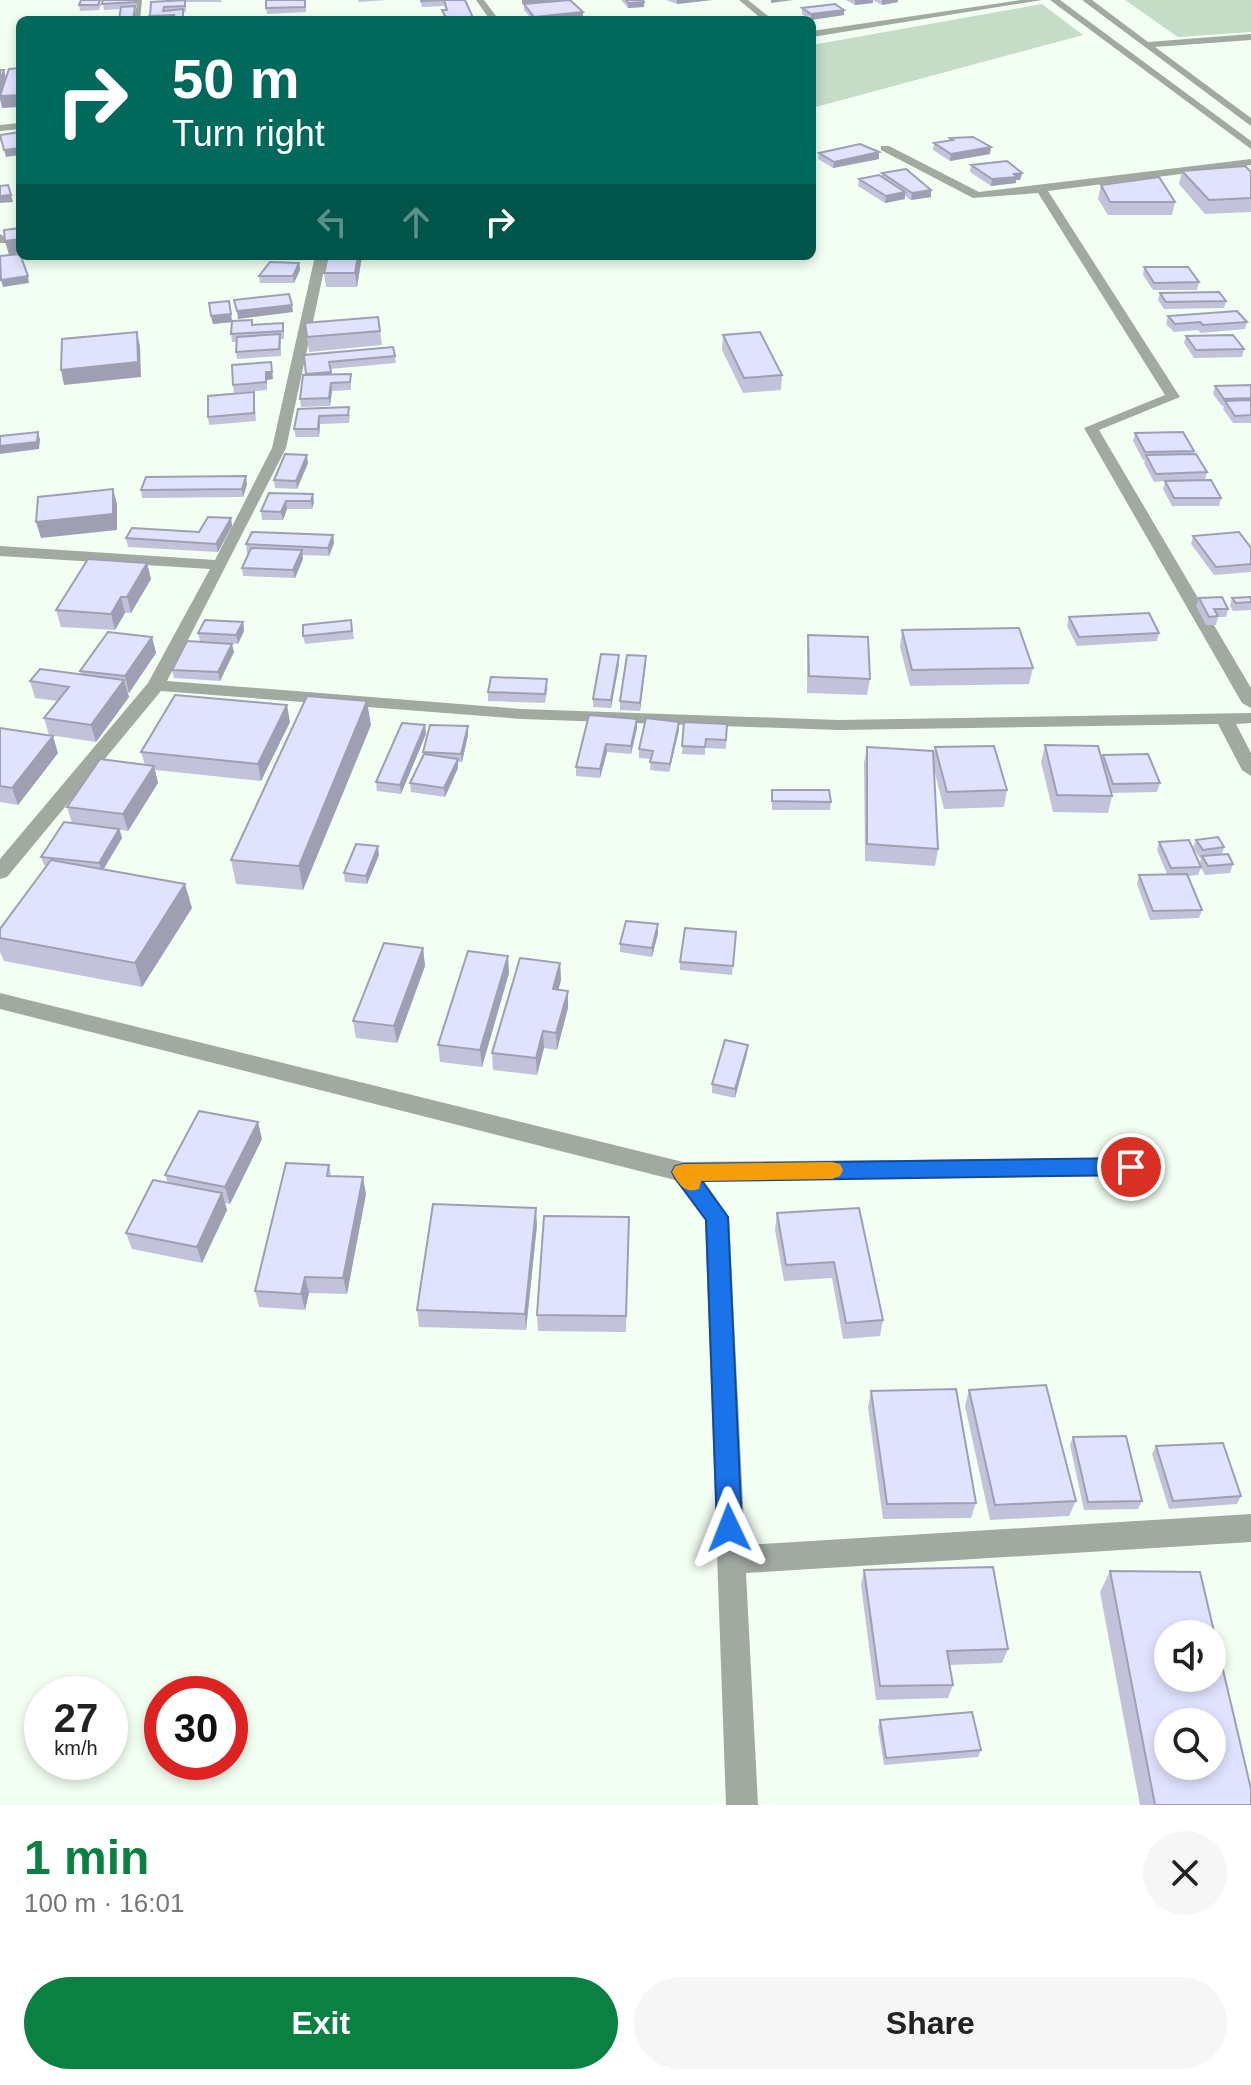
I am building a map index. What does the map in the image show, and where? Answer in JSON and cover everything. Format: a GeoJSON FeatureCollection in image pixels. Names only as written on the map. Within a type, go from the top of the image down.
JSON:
{"type":"FeatureCollection","features":[{"type":"Feature","properties":{"kind":"street"},"geometry":{"type":"LineString","coordinates":[[743,0],[764,16]]}},
{"type":"Feature","properties":{"kind":"street"},"geometry":{"type":"LineString","coordinates":[[816,33],[989,3],[1038,0]]}},
{"type":"Feature","properties":{"kind":"street"},"geometry":{"type":"LineString","coordinates":[[1054,0],[1122,47],[1251,146]]}},
{"type":"Feature","properties":{"kind":"street"},"geometry":{"type":"LineString","coordinates":[[1086,0],[1251,123]]}},
{"type":"Feature","properties":{"kind":"street"},"geometry":{"type":"LineString","coordinates":[[1145,45],[1251,37]]}},
{"type":"Feature","properties":{"kind":"street"},"geometry":{"type":"LineString","coordinates":[[885,148],[977,196],[1251,162]]}},
{"type":"Feature","properties":{"kind":"street"},"geometry":{"type":"LineString","coordinates":[[1041,189],[1173,397],[1091,428],[1251,703]]}},
{"type":"Feature","properties":{"kind":"street"},"geometry":{"type":"LineString","coordinates":[[0,872],[156,685],[220,565],[279,448],[320,260]]}},
{"type":"Feature","properties":{"kind":"street"},"geometry":{"type":"LineString","coordinates":[[0,551],[220,565]]}},
{"type":"Feature","properties":{"kind":"street"},"geometry":{"type":"LineString","coordinates":[[156,685],[522,714],[839,725],[1251,718]]}},
{"type":"Feature","properties":{"kind":"street"},"geometry":{"type":"LineString","coordinates":[[1224,718],[1251,770]]}},
{"type":"Feature","properties":{"kind":"street"},"geometry":{"type":"LineString","coordinates":[[0,1001],[683,1172],[1131,1167]]}},
{"type":"Feature","properties":{"kind":"street"},"geometry":{"type":"LineString","coordinates":[[683,1172],[717,1217],[742,1805]]}},
{"type":"Feature","properties":{"kind":"street"},"geometry":{"type":"LineString","coordinates":[[731,1560],[1251,1528]]}},
{"type":"Feature","properties":{"kind":"green space"},"geometry":{"type":"Polygon","coordinates":[[[1125,0],[1251,0],[1251,32],[1178,37],[1125,0]]]}},
{"type":"Feature","properties":{"kind":"green space"},"geometry":{"type":"Polygon","coordinates":[[[1042,4],[1083,35],[816,107],[816,44],[1042,4]]]}},
{"type":"Feature","properties":{"kind":"building"},"geometry":{"type":"Polygon","coordinates":[[[81,0],[100,0],[98,5],[79,5],[81,0]]]}},
{"type":"Feature","properties":{"kind":"building"},"geometry":{"type":"Polygon","coordinates":[[[103,0],[136,0],[136,2],[102,4],[103,0]]]}},
{"type":"Feature","properties":{"kind":"building"},"geometry":{"type":"Polygon","coordinates":[[[185,0],[185,6],[164,7],[163,11],[183,9],[183,16],[150,16],[151,2],[185,0]]]}},
{"type":"Feature","properties":{"kind":"building"},"geometry":{"type":"Polygon","coordinates":[[[266,0],[305,0],[305,7],[266,8],[266,0]]]}},
{"type":"Feature","properties":{"kind":"building"},"geometry":{"type":"Polygon","coordinates":[[[444,0],[465,0],[472,16],[445,16],[442,10],[447,10],[444,0]]]}},
{"type":"Feature","properties":{"kind":"building"},"geometry":{"type":"Polygon","coordinates":[[[570,0],[583,12],[533,16],[524,4],[570,0]]]}},
{"type":"Feature","properties":{"kind":"building"},"geometry":{"type":"Polygon","coordinates":[[[626,0],[643,0],[644,2],[628,3],[626,0]]]}},
{"type":"Feature","properties":{"kind":"building"},"geometry":{"type":"Polygon","coordinates":[[[835,4],[844,10],[811,14],[802,8],[835,4]]]}},
{"type":"Feature","properties":{"kind":"building"},"geometry":{"type":"Polygon","coordinates":[[[135,6],[134,16],[120,16],[121,7],[135,6]]]}},
{"type":"Feature","properties":{"kind":"building"},"geometry":{"type":"Polygon","coordinates":[[[16,68],[16,95],[0,96],[9,69],[16,68]]]}},
{"type":"Feature","properties":{"kind":"building"},"geometry":{"type":"Polygon","coordinates":[[[16,133],[16,148],[4,150],[0,135],[16,133]]]}},
{"type":"Feature","properties":{"kind":"building"},"geometry":{"type":"Polygon","coordinates":[[[973,137],[991,147],[951,154],[934,143],[953,140],[950,138],[973,137]]]}},
{"type":"Feature","properties":{"kind":"building"},"geometry":{"type":"Polygon","coordinates":[[[860,144],[879,152],[834,162],[819,153],[860,144]]]}},
{"type":"Feature","properties":{"kind":"building"},"geometry":{"type":"Polygon","coordinates":[[[1007,161],[1022,173],[1014,174],[1017,177],[992,179],[971,165],[1007,161]]]}},
{"type":"Feature","properties":{"kind":"building"},"geometry":{"type":"Polygon","coordinates":[[[1245,166],[1251,172],[1251,198],[1209,200],[1182,171],[1245,166]]]}},
{"type":"Feature","properties":{"kind":"building"},"geometry":{"type":"Polygon","coordinates":[[[906,169],[931,190],[912,193],[882,173],[906,169]]]}},
{"type":"Feature","properties":{"kind":"building"},"geometry":{"type":"Polygon","coordinates":[[[879,175],[905,192],[886,196],[859,179],[879,175]]]}},
{"type":"Feature","properties":{"kind":"building"},"geometry":{"type":"Polygon","coordinates":[[[1159,177],[1175,202],[1110,202],[1101,185],[1159,177]]]}},
{"type":"Feature","properties":{"kind":"building"},"geometry":{"type":"Polygon","coordinates":[[[8,185],[11,195],[0,196],[0,186],[8,185]]]}},
{"type":"Feature","properties":{"kind":"building"},"geometry":{"type":"Polygon","coordinates":[[[16,228],[16,240],[5,241],[4,230],[16,228]]]}},
{"type":"Feature","properties":{"kind":"building"},"geometry":{"type":"Polygon","coordinates":[[[16,254],[16,260],[22,260],[28,276],[1,280],[0,256],[16,254]]]}},
{"type":"Feature","properties":{"kind":"building"},"geometry":{"type":"Polygon","coordinates":[[[327,260],[357,260],[355,273],[324,273],[327,260]]]}},
{"type":"Feature","properties":{"kind":"building"},"geometry":{"type":"Polygon","coordinates":[[[270,262],[299,263],[293,276],[259,276],[270,262]]]}},
{"type":"Feature","properties":{"kind":"building"},"geometry":{"type":"Polygon","coordinates":[[[1144,267],[1188,267],[1199,282],[1154,283],[1144,267]]]}},
{"type":"Feature","properties":{"kind":"building"},"geometry":{"type":"Polygon","coordinates":[[[1219,292],[1226,301],[1166,302],[1160,293],[1219,292]]]}},
{"type":"Feature","properties":{"kind":"building"},"geometry":{"type":"Polygon","coordinates":[[[289,294],[292,305],[237,311],[234,300],[289,294]]]}},
{"type":"Feature","properties":{"kind":"building"},"geometry":{"type":"Polygon","coordinates":[[[229,301],[231,314],[211,316],[209,303],[229,301]]]}},
{"type":"Feature","properties":{"kind":"building"},"geometry":{"type":"Polygon","coordinates":[[[1237,311],[1247,322],[1175,324],[1168,316],[1237,311]]]}},
{"type":"Feature","properties":{"kind":"building"},"geometry":{"type":"Polygon","coordinates":[[[378,317],[380,331],[307,337],[305,323],[378,317]]]}},
{"type":"Feature","properties":{"kind":"building"},"geometry":{"type":"Polygon","coordinates":[[[252,320],[252,325],[283,323],[283,331],[231,334],[232,321],[252,320]]]}},
{"type":"Feature","properties":{"kind":"building"},"geometry":{"type":"Polygon","coordinates":[[[137,332],[138,362],[61,370],[62,339],[137,332]]]}},
{"type":"Feature","properties":{"kind":"building"},"geometry":{"type":"Polygon","coordinates":[[[760,332],[782,375],[744,378],[723,335],[760,332]]]}},
{"type":"Feature","properties":{"kind":"building"},"geometry":{"type":"Polygon","coordinates":[[[280,334],[279,349],[236,352],[237,337],[280,334]]]}},
{"type":"Feature","properties":{"kind":"building"},"geometry":{"type":"Polygon","coordinates":[[[1233,335],[1244,349],[1196,350],[1186,336],[1233,335]]]}},
{"type":"Feature","properties":{"kind":"building"},"geometry":{"type":"Polygon","coordinates":[[[393,347],[395,356],[329,362],[331,372],[306,374],[304,355],[393,347]]]}},
{"type":"Feature","properties":{"kind":"building"},"geometry":{"type":"Polygon","coordinates":[[[271,362],[272,372],[266,372],[266,382],[233,385],[232,365],[271,362]]]}},
{"type":"Feature","properties":{"kind":"building"},"geometry":{"type":"Polygon","coordinates":[[[351,374],[350,382],[331,383],[329,398],[300,399],[303,375],[351,374]]]}},
{"type":"Feature","properties":{"kind":"building"},"geometry":{"type":"Polygon","coordinates":[[[1251,385],[1251,398],[1224,399],[1215,386],[1251,385]]]}},
{"type":"Feature","properties":{"kind":"building"},"geometry":{"type":"Polygon","coordinates":[[[254,392],[254,413],[208,417],[208,396],[254,392]]]}},
{"type":"Feature","properties":{"kind":"building"},"geometry":{"type":"Polygon","coordinates":[[[1251,400],[1251,415],[1235,416],[1225,401],[1251,400]]]}},
{"type":"Feature","properties":{"kind":"building"},"geometry":{"type":"Polygon","coordinates":[[[349,407],[348,415],[319,416],[318,429],[294,429],[298,409],[349,407]]]}},
{"type":"Feature","properties":{"kind":"building"},"geometry":{"type":"Polygon","coordinates":[[[38,432],[37,442],[0,446],[0,436],[38,432]]]}},
{"type":"Feature","properties":{"kind":"building"},"geometry":{"type":"Polygon","coordinates":[[[1183,432],[1194,451],[1145,452],[1135,433],[1183,432]]]}},
{"type":"Feature","properties":{"kind":"building"},"geometry":{"type":"Polygon","coordinates":[[[285,454],[307,455],[296,481],[274,480],[285,454]]]}},
{"type":"Feature","properties":{"kind":"building"},"geometry":{"type":"Polygon","coordinates":[[[1196,454],[1207,472],[1156,474],[1146,455],[1196,454]]]}},
{"type":"Feature","properties":{"kind":"building"},"geometry":{"type":"Polygon","coordinates":[[[246,476],[242,489],[141,490],[146,477],[246,476]]]}},
{"type":"Feature","properties":{"kind":"building"},"geometry":{"type":"Polygon","coordinates":[[[1211,480],[1221,498],[1174,498],[1165,481],[1211,480]]]}},
{"type":"Feature","properties":{"kind":"building"},"geometry":{"type":"Polygon","coordinates":[[[113,489],[113,514],[36,522],[38,497],[113,489]]]}},
{"type":"Feature","properties":{"kind":"building"},"geometry":{"type":"Polygon","coordinates":[[[269,493],[313,494],[311,501],[286,501],[281,512],[261,511],[269,493]]]}},
{"type":"Feature","properties":{"kind":"building"},"geometry":{"type":"Polygon","coordinates":[[[208,517],[231,518],[216,544],[126,538],[132,528],[199,532],[208,517]]]}},
{"type":"Feature","properties":{"kind":"building"},"geometry":{"type":"Polygon","coordinates":[[[252,532],[333,535],[328,548],[246,544],[252,532]]]}},
{"type":"Feature","properties":{"kind":"building"},"geometry":{"type":"Polygon","coordinates":[[[1239,532],[1251,548],[1251,564],[1216,567],[1193,536],[1239,532]]]}},
{"type":"Feature","properties":{"kind":"building"},"geometry":{"type":"Polygon","coordinates":[[[251,548],[302,550],[293,570],[242,568],[251,548]]]}},
{"type":"Feature","properties":{"kind":"building"},"geometry":{"type":"Polygon","coordinates":[[[88,559],[147,563],[127,597],[121,597],[111,614],[56,610],[88,559]]]}},
{"type":"Feature","properties":{"kind":"building"},"geometry":{"type":"Polygon","coordinates":[[[1222,597],[1228,609],[1214,609],[1218,616],[1209,617],[1199,598],[1222,597]]]}},
{"type":"Feature","properties":{"kind":"building"},"geometry":{"type":"Polygon","coordinates":[[[1251,597],[1251,602],[1236,603],[1232,598],[1251,597]]]}},
{"type":"Feature","properties":{"kind":"building"},"geometry":{"type":"Polygon","coordinates":[[[1149,613],[1159,633],[1079,637],[1069,617],[1149,613]]]}},
{"type":"Feature","properties":{"kind":"building"},"geometry":{"type":"Polygon","coordinates":[[[205,620],[243,622],[236,635],[198,633],[205,620]]]}},
{"type":"Feature","properties":{"kind":"building"},"geometry":{"type":"Polygon","coordinates":[[[351,620],[352,631],[303,636],[303,625],[351,620]]]}},
{"type":"Feature","properties":{"kind":"building"},"geometry":{"type":"Polygon","coordinates":[[[1019,628],[1033,668],[912,670],[902,630],[1019,628]]]}},
{"type":"Feature","properties":{"kind":"building"},"geometry":{"type":"Polygon","coordinates":[[[108,632],[152,637],[125,676],[80,671],[108,632]]]}},
{"type":"Feature","properties":{"kind":"building"},"geometry":{"type":"Polygon","coordinates":[[[808,635],[868,637],[870,679],[809,676],[808,635]]]}},
{"type":"Feature","properties":{"kind":"building"},"geometry":{"type":"Polygon","coordinates":[[[187,641],[232,644],[218,672],[172,670],[187,641]]]}},
{"type":"Feature","properties":{"kind":"building"},"geometry":{"type":"Polygon","coordinates":[[[601,654],[619,655],[611,700],[593,699],[601,654]]]}},
{"type":"Feature","properties":{"kind":"building"},"geometry":{"type":"Polygon","coordinates":[[[627,655],[646,656],[640,703],[620,701],[627,655]]]}},
{"type":"Feature","properties":{"kind":"building"},"geometry":{"type":"Polygon","coordinates":[[[40,669],[124,680],[91,725],[44,718],[69,687],[30,681],[40,669]]]}},
{"type":"Feature","properties":{"kind":"building"},"geometry":{"type":"Polygon","coordinates":[[[491,677],[547,679],[545,694],[488,692],[491,677]]]}},
{"type":"Feature","properties":{"kind":"building"},"geometry":{"type":"Polygon","coordinates":[[[175,695],[287,705],[258,764],[141,752],[175,695]]]}},
{"type":"Feature","properties":{"kind":"building"},"geometry":{"type":"Polygon","coordinates":[[[307,696],[367,701],[299,866],[231,860],[307,696]]]}},
{"type":"Feature","properties":{"kind":"building"},"geometry":{"type":"Polygon","coordinates":[[[589,715],[637,719],[631,746],[606,744],[600,769],[576,767],[589,715]]]}},
{"type":"Feature","properties":{"kind":"building"},"geometry":{"type":"Polygon","coordinates":[[[646,718],[679,722],[670,764],[650,762],[653,751],[639,749],[646,718]]]}},
{"type":"Feature","properties":{"kind":"building"},"geometry":{"type":"Polygon","coordinates":[[[684,722],[727,724],[726,740],[706,739],[705,747],[682,746],[684,722]]]}},
{"type":"Feature","properties":{"kind":"building"},"geometry":{"type":"Polygon","coordinates":[[[402,723],[425,725],[400,785],[376,782],[402,723]]]}},
{"type":"Feature","properties":{"kind":"building"},"geometry":{"type":"Polygon","coordinates":[[[430,725],[468,726],[461,754],[423,752],[430,725]]]}},
{"type":"Feature","properties":{"kind":"building"},"geometry":{"type":"Polygon","coordinates":[[[0,728],[53,736],[12,788],[0,786],[0,728]]]}},
{"type":"Feature","properties":{"kind":"building"},"geometry":{"type":"Polygon","coordinates":[[[1045,745],[1098,746],[1112,796],[1057,795],[1045,745]]]}},
{"type":"Feature","properties":{"kind":"building"},"geometry":{"type":"Polygon","coordinates":[[[994,746],[1007,790],[947,792],[935,747],[994,746]]]}},
{"type":"Feature","properties":{"kind":"building"},"geometry":{"type":"Polygon","coordinates":[[[867,747],[933,751],[938,849],[867,844],[867,747]]]}},
{"type":"Feature","properties":{"kind":"building"},"geometry":{"type":"Polygon","coordinates":[[[424,754],[458,759],[444,788],[410,783],[424,754]]]}},
{"type":"Feature","properties":{"kind":"building"},"geometry":{"type":"Polygon","coordinates":[[[1148,754],[1160,783],[1113,784],[1103,755],[1148,754]]]}},
{"type":"Feature","properties":{"kind":"building"},"geometry":{"type":"Polygon","coordinates":[[[100,759],[154,766],[123,814],[67,807],[100,759]]]}},
{"type":"Feature","properties":{"kind":"building"},"geometry":{"type":"Polygon","coordinates":[[[772,790],[829,790],[831,802],[772,801],[772,790]]]}},
{"type":"Feature","properties":{"kind":"building"},"geometry":{"type":"Polygon","coordinates":[[[64,822],[119,829],[99,863],[41,857],[64,822]]]}},
{"type":"Feature","properties":{"kind":"building"},"geometry":{"type":"Polygon","coordinates":[[[1218,837],[1224,847],[1203,850],[1196,840],[1218,837]]]}},
{"type":"Feature","properties":{"kind":"building"},"geometry":{"type":"Polygon","coordinates":[[[1189,840],[1201,867],[1171,868],[1159,842],[1189,840]]]}},
{"type":"Feature","properties":{"kind":"building"},"geometry":{"type":"Polygon","coordinates":[[[356,844],[378,846],[366,876],[344,873],[356,844]]]}},
{"type":"Feature","properties":{"kind":"building"},"geometry":{"type":"Polygon","coordinates":[[[1228,854],[1233,864],[1208,866],[1202,856],[1228,854]]]}},
{"type":"Feature","properties":{"kind":"building"},"geometry":{"type":"Polygon","coordinates":[[[51,860],[185,884],[135,963],[0,938],[0,929],[51,860]]]}},
{"type":"Feature","properties":{"kind":"building"},"geometry":{"type":"Polygon","coordinates":[[[1187,874],[1202,910],[1153,911],[1139,875],[1187,874]]]}},
{"type":"Feature","properties":{"kind":"building"},"geometry":{"type":"Polygon","coordinates":[[[626,921],[658,924],[652,948],[620,944],[626,921]]]}},
{"type":"Feature","properties":{"kind":"building"},"geometry":{"type":"Polygon","coordinates":[[[685,928],[736,932],[733,966],[680,962],[685,928]]]}},
{"type":"Feature","properties":{"kind":"building"},"geometry":{"type":"Polygon","coordinates":[[[384,943],[423,948],[394,1026],[353,1021],[384,943]]]}},
{"type":"Feature","properties":{"kind":"building"},"geometry":{"type":"Polygon","coordinates":[[[468,951],[508,956],[480,1050],[438,1045],[468,951]]]}},
{"type":"Feature","properties":{"kind":"building"},"geometry":{"type":"Polygon","coordinates":[[[520,958],[560,963],[553,989],[568,991],[556,1033],[543,1031],[536,1058],[492,1053],[520,958]]]}},
{"type":"Feature","properties":{"kind":"building"},"geometry":{"type":"Polygon","coordinates":[[[725,1040],[748,1045],[735,1089],[712,1084],[725,1040]]]}},
{"type":"Feature","properties":{"kind":"building"},"geometry":{"type":"Polygon","coordinates":[[[199,1111],[258,1122],[225,1187],[165,1175],[199,1111]]]}},
{"type":"Feature","properties":{"kind":"building"},"geometry":{"type":"Polygon","coordinates":[[[286,1163],[329,1165],[327,1176],[363,1177],[343,1278],[305,1277],[301,1294],[255,1291],[286,1163]]]}},
{"type":"Feature","properties":{"kind":"building"},"geometry":{"type":"Polygon","coordinates":[[[153,1180],[222,1193],[197,1247],[126,1233],[153,1180]]]}},
{"type":"Feature","properties":{"kind":"building"},"geometry":{"type":"Polygon","coordinates":[[[433,1204],[536,1208],[525,1314],[417,1310],[433,1204]]]}},
{"type":"Feature","properties":{"kind":"building"},"geometry":{"type":"Polygon","coordinates":[[[859,1208],[883,1320],[846,1323],[834,1262],[786,1265],[777,1213],[859,1208]]]}},
{"type":"Feature","properties":{"kind":"building"},"geometry":{"type":"Polygon","coordinates":[[[544,1216],[629,1217],[626,1316],[537,1315],[544,1216]]]}},
{"type":"Feature","properties":{"kind":"building"},"geometry":{"type":"Polygon","coordinates":[[[1046,1385],[1076,1501],[995,1505],[969,1390],[1046,1385]]]}},
{"type":"Feature","properties":{"kind":"building"},"geometry":{"type":"Polygon","coordinates":[[[956,1389],[976,1503],[887,1504],[871,1391],[956,1389]]]}},
{"type":"Feature","properties":{"kind":"building"},"geometry":{"type":"Polygon","coordinates":[[[1126,1436],[1142,1501],[1088,1502],[1073,1437],[1126,1436]]]}},
{"type":"Feature","properties":{"kind":"building"},"geometry":{"type":"Polygon","coordinates":[[[1223,1443],[1241,1496],[1173,1501],[1156,1446],[1223,1443]]]}},
{"type":"Feature","properties":{"kind":"building"},"geometry":{"type":"Polygon","coordinates":[[[993,1567],[1008,1649],[947,1651],[953,1685],[880,1686],[864,1570],[993,1567]]]}},
{"type":"Feature","properties":{"kind":"building"},"geometry":{"type":"Polygon","coordinates":[[[1110,1571],[1200,1572],[1211,1620],[1154,1620],[1154,1692],[1226,1692],[1226,1683],[1251,1789],[1251,1805],[1155,1805],[1110,1571]]]}},
{"type":"Feature","properties":{"kind":"building"},"geometry":{"type":"Polygon","coordinates":[[[972,1712],[981,1750],[886,1758],[880,1720],[972,1712]]]}},
{"type":"Feature","properties":{"kind":"slow traffic"},"geometry":{"type":"LineString","coordinates":[[691,1183],[683,1172],[832,1170]]}},
{"type":"Feature","properties":{"kind":"route"},"geometry":{"type":"LineString","coordinates":[[729,1528],[717,1217],[683,1172],[1131,1167]]}}]}
